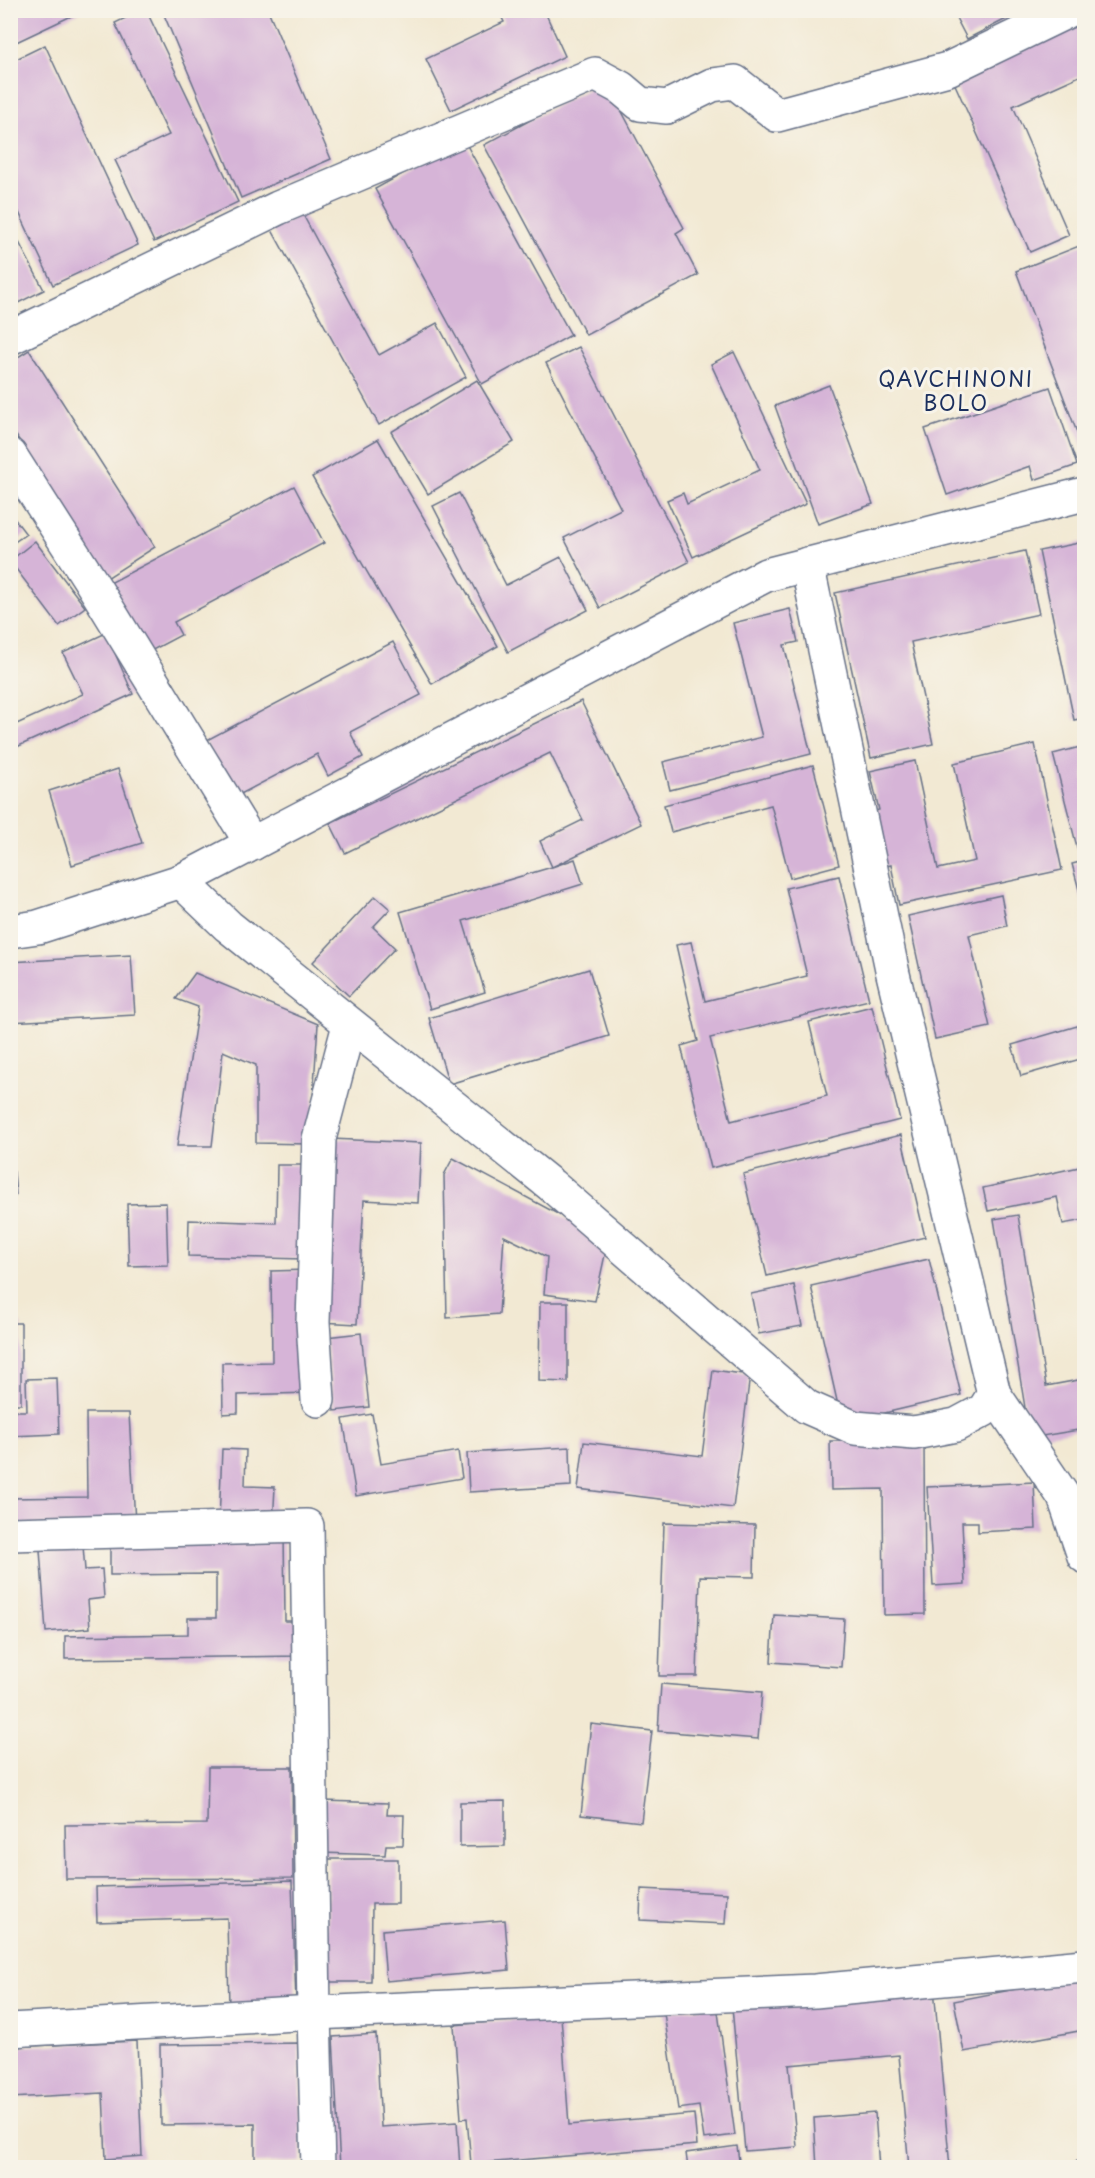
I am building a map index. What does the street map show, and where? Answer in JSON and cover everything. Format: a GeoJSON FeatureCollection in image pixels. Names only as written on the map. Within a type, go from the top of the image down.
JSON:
{"type":"FeatureCollection","features":[{"type":"Feature","properties":{"kind":"street"},"geometry":{"type":"LineString","coordinates":[[10,338],[278,208],[595,74],[621,88],[640,104],[668,107],[712,85],[735,82],[777,114],[948,69],[1070,10]]}},
{"type":"Feature","properties":{"kind":"street"},"geometry":{"type":"LineString","coordinates":[[10,455],[252,844]]}},
{"type":"Feature","properties":{"kind":"street"},"geometry":{"type":"LineString","coordinates":[[10,931],[38,927],[181,881],[766,575],[1084,494]]}},
{"type":"Feature","properties":{"kind":"street"},"geometry":{"type":"LineString","coordinates":[[807,564],[893,974],[994,1395],[1074,1495],[1084,1556]]}},
{"type":"Feature","properties":{"kind":"street"},"geometry":{"type":"LineString","coordinates":[[181,881],[228,926],[551,1185],[807,1407],[855,1428],[914,1433],[956,1425],[984,1410],[994,1395]]}},
{"type":"Feature","properties":{"kind":"street"},"geometry":{"type":"LineString","coordinates":[[318,1400],[313,1322],[319,1139],[349,1025]]}},
{"type":"Feature","properties":{"kind":"street"},"geometry":{"type":"LineString","coordinates":[[10,1534],[307,1526],[318,2168]]}},
{"type":"Feature","properties":{"kind":"street"},"geometry":{"type":"LineString","coordinates":[[10,2030],[314,2013],[815,1991],[1084,1966]]}},
{"type":"Feature","properties":{"kind":"building"},"geometry":{"type":"Polygon","coordinates":[[[10,10],[84,10],[10,45],[10,10]]]}},
{"type":"Feature","properties":{"kind":"building"},"geometry":{"type":"Polygon","coordinates":[[[146,10],[238,202],[154,242],[115,160],[169,135],[115,23],[146,10]]]}},
{"type":"Feature","properties":{"kind":"building"},"geometry":{"type":"Polygon","coordinates":[[[162,10],[268,10],[331,159],[241,198],[162,10]]]}},
{"type":"Feature","properties":{"kind":"building"},"geometry":{"type":"Polygon","coordinates":[[[498,10],[544,10],[565,56],[451,110],[426,59],[504,22],[498,10]]]}},
{"type":"Feature","properties":{"kind":"building"},"geometry":{"type":"Polygon","coordinates":[[[952,10],[1024,10],[967,39],[952,10]]]}},
{"type":"Feature","properties":{"kind":"building"},"geometry":{"type":"Polygon","coordinates":[[[1084,22],[1084,74],[1013,106],[1069,235],[1030,252],[953,80],[1084,22]]]}},
{"type":"Feature","properties":{"kind":"building"},"geometry":{"type":"Polygon","coordinates":[[[45,45],[138,245],[53,285],[10,193],[10,62],[45,45]]]}},
{"type":"Feature","properties":{"kind":"building"},"geometry":{"type":"Polygon","coordinates":[[[605,80],[684,228],[676,233],[698,275],[586,335],[484,145],[605,80]]]}},
{"type":"Feature","properties":{"kind":"building"},"geometry":{"type":"Polygon","coordinates":[[[464,140],[571,335],[482,384],[375,189],[464,140]]]}},
{"type":"Feature","properties":{"kind":"building"},"geometry":{"type":"Polygon","coordinates":[[[302,213],[379,355],[437,323],[466,377],[379,425],[272,230],[302,213]]]}},
{"type":"Feature","properties":{"kind":"building"},"geometry":{"type":"Polygon","coordinates":[[[10,225],[44,290],[10,307],[10,225]]]}},
{"type":"Feature","properties":{"kind":"building"},"geometry":{"type":"Polygon","coordinates":[[[1084,244],[1084,451],[1016,271],[1084,244]]]}},
{"type":"Feature","properties":{"kind":"building"},"geometry":{"type":"Polygon","coordinates":[[[579,347],[689,562],[600,608],[564,538],[621,509],[546,363],[579,347]]]}},
{"type":"Feature","properties":{"kind":"building"},"geometry":{"type":"Polygon","coordinates":[[[29,350],[155,547],[107,578],[10,426],[10,362],[29,350]]]}},
{"type":"Feature","properties":{"kind":"building"},"geometry":{"type":"Polygon","coordinates":[[[734,352],[806,504],[693,557],[667,500],[683,493],[687,504],[760,470],[711,364],[734,352]]]}},
{"type":"Feature","properties":{"kind":"building"},"geometry":{"type":"Polygon","coordinates":[[[477,380],[514,442],[428,494],[391,432],[477,380]]]}},
{"type":"Feature","properties":{"kind":"building"},"geometry":{"type":"Polygon","coordinates":[[[829,385],[873,504],[818,524],[775,406],[829,385]]]}},
{"type":"Feature","properties":{"kind":"building"},"geometry":{"type":"Polygon","coordinates":[[[1050,387],[1077,465],[1034,480],[1030,466],[947,495],[925,429],[1050,387]]]}},
{"type":"Feature","properties":{"kind":"building"},"geometry":{"type":"Polygon","coordinates":[[[378,439],[498,646],[432,684],[312,477],[378,439]]]}},
{"type":"Feature","properties":{"kind":"building"},"geometry":{"type":"Polygon","coordinates":[[[294,486],[324,543],[174,622],[181,635],[145,654],[108,584],[294,486]]]}},
{"type":"Feature","properties":{"kind":"building"},"geometry":{"type":"Polygon","coordinates":[[[459,493],[506,585],[561,557],[588,610],[508,652],[433,506],[459,493]]]}},
{"type":"Feature","properties":{"kind":"building"},"geometry":{"type":"Polygon","coordinates":[[[10,513],[26,534],[10,545],[10,513]]]}},
{"type":"Feature","properties":{"kind":"building"},"geometry":{"type":"Polygon","coordinates":[[[35,541],[85,607],[59,626],[10,561],[35,541]]]}},
{"type":"Feature","properties":{"kind":"building"},"geometry":{"type":"Polygon","coordinates":[[[1084,542],[1084,718],[1074,720],[1039,551],[1084,542]]]}},
{"type":"Feature","properties":{"kind":"building"},"geometry":{"type":"Polygon","coordinates":[[[1025,551],[1039,614],[911,642],[933,744],[871,758],[835,593],[1025,551]]]}},
{"type":"Feature","properties":{"kind":"building"},"geometry":{"type":"Polygon","coordinates":[[[790,609],[798,642],[784,645],[811,754],[670,790],[663,762],[762,737],[733,623],[790,609]]]}},
{"type":"Feature","properties":{"kind":"building"},"geometry":{"type":"Polygon","coordinates":[[[106,633],[133,694],[10,750],[10,727],[83,694],[63,653],[106,633]]]}},
{"type":"Feature","properties":{"kind":"building"},"geometry":{"type":"Polygon","coordinates":[[[393,642],[421,695],[350,732],[363,757],[328,776],[317,754],[235,797],[205,741],[393,642]]]}},
{"type":"Feature","properties":{"kind":"building"},"geometry":{"type":"Polygon","coordinates":[[[581,701],[641,824],[552,867],[540,841],[583,820],[550,753],[345,853],[330,823],[581,701]]]}},
{"type":"Feature","properties":{"kind":"building"},"geometry":{"type":"Polygon","coordinates":[[[1035,744],[1062,870],[899,905],[891,865],[878,868],[866,813],[879,810],[870,771],[915,761],[938,869],[975,861],[954,763],[1035,744]]]}},
{"type":"Feature","properties":{"kind":"building"},"geometry":{"type":"Polygon","coordinates":[[[1084,746],[1084,850],[1078,851],[1053,754],[1084,746]]]}},
{"type":"Feature","properties":{"kind":"building"},"geometry":{"type":"Polygon","coordinates":[[[813,765],[839,865],[790,878],[771,805],[671,832],[664,805],[813,765]]]}},
{"type":"Feature","properties":{"kind":"building"},"geometry":{"type":"Polygon","coordinates":[[[118,769],[142,843],[72,865],[49,791],[118,769]]]}},
{"type":"Feature","properties":{"kind":"building"},"geometry":{"type":"Polygon","coordinates":[[[575,859],[583,884],[463,921],[485,992],[430,1009],[400,912],[575,859]]]}},
{"type":"Feature","properties":{"kind":"building"},"geometry":{"type":"Polygon","coordinates":[[[1084,861],[1084,908],[1072,864],[1084,861]]]}},
{"type":"Feature","properties":{"kind":"building"},"geometry":{"type":"Polygon","coordinates":[[[839,876],[869,1000],[710,1038],[731,1121],[827,1096],[809,1022],[872,1006],[900,1120],[711,1168],[681,1046],[698,1041],[676,945],[691,942],[705,1001],[807,976],[786,888],[839,876]]]}},
{"type":"Feature","properties":{"kind":"building"},"geometry":{"type":"Polygon","coordinates":[[[1001,895],[1007,926],[969,935],[990,1027],[935,1039],[908,916],[1001,895]]]}},
{"type":"Feature","properties":{"kind":"building"},"geometry":{"type":"Polygon","coordinates":[[[375,896],[390,909],[373,927],[395,948],[349,996],[313,962],[375,896]]]}},
{"type":"Feature","properties":{"kind":"building"},"geometry":{"type":"Polygon","coordinates":[[[131,955],[135,1015],[10,1022],[10,962],[131,955]]]}},
{"type":"Feature","properties":{"kind":"building"},"geometry":{"type":"Polygon","coordinates":[[[589,969],[609,1036],[449,1084],[429,1018],[589,969]]]}},
{"type":"Feature","properties":{"kind":"building"},"geometry":{"type":"Polygon","coordinates":[[[195,973],[318,1024],[310,1144],[256,1143],[256,1065],[223,1051],[212,1146],[177,1146],[198,1007],[176,999],[195,973]]]}},
{"type":"Feature","properties":{"kind":"building"},"geometry":{"type":"Polygon","coordinates":[[[1084,1024],[1084,1058],[1021,1076],[1012,1045],[1084,1024]]]}},
{"type":"Feature","properties":{"kind":"building"},"geometry":{"type":"Polygon","coordinates":[[[901,1135],[925,1237],[767,1276],[743,1174],[901,1135]]]}},
{"type":"Feature","properties":{"kind":"building"},"geometry":{"type":"Polygon","coordinates":[[[331,1139],[421,1143],[418,1203],[364,1200],[357,1324],[321,1322],[331,1139]]]}},
{"type":"Feature","properties":{"kind":"building"},"geometry":{"type":"Polygon","coordinates":[[[453,1158],[608,1241],[595,1301],[544,1294],[547,1257],[504,1236],[499,1314],[447,1318],[444,1175],[453,1158]]]}},
{"type":"Feature","properties":{"kind":"building"},"geometry":{"type":"Polygon","coordinates":[[[277,1165],[305,1165],[303,1259],[188,1256],[189,1220],[276,1223],[277,1165]]]}},
{"type":"Feature","properties":{"kind":"building"},"geometry":{"type":"Polygon","coordinates":[[[1084,1166],[1084,1220],[1063,1224],[1057,1197],[988,1211],[983,1188],[1084,1166]]]}},
{"type":"Feature","properties":{"kind":"building"},"geometry":{"type":"Polygon","coordinates":[[[14,1172],[16,1195],[10,1195],[10,1173],[14,1172]]]}},
{"type":"Feature","properties":{"kind":"building"},"geometry":{"type":"Polygon","coordinates":[[[166,1203],[168,1265],[129,1266],[127,1204],[166,1203]]]}},
{"type":"Feature","properties":{"kind":"building"},"geometry":{"type":"Polygon","coordinates":[[[1018,1215],[1046,1386],[1084,1379],[1084,1429],[1030,1438],[994,1219],[1018,1215]]]}},
{"type":"Feature","properties":{"kind":"building"},"geometry":{"type":"Polygon","coordinates":[[[929,1259],[961,1395],[842,1423],[811,1286],[929,1259]]]}},
{"type":"Feature","properties":{"kind":"building"},"geometry":{"type":"Polygon","coordinates":[[[308,1270],[310,1393],[238,1395],[238,1413],[223,1414],[222,1363],[272,1362],[271,1271],[308,1270]]]}},
{"type":"Feature","properties":{"kind":"building"},"geometry":{"type":"Polygon","coordinates":[[[794,1285],[802,1326],[759,1334],[751,1294],[794,1285]]]}},
{"type":"Feature","properties":{"kind":"building"},"geometry":{"type":"Polygon","coordinates":[[[540,1302],[568,1302],[568,1382],[539,1381],[540,1302]]]}},
{"type":"Feature","properties":{"kind":"building"},"geometry":{"type":"Polygon","coordinates":[[[10,1323],[21,1323],[21,1404],[10,1404],[10,1323]]]}},
{"type":"Feature","properties":{"kind":"building"},"geometry":{"type":"Polygon","coordinates":[[[361,1333],[369,1407],[334,1411],[326,1337],[361,1333]]]}},
{"type":"Feature","properties":{"kind":"building"},"geometry":{"type":"Polygon","coordinates":[[[713,1370],[750,1375],[733,1508],[578,1489],[584,1442],[702,1456],[713,1370]]]}},
{"type":"Feature","properties":{"kind":"building"},"geometry":{"type":"Polygon","coordinates":[[[57,1378],[59,1434],[10,1436],[10,1411],[27,1411],[26,1379],[57,1378]]]}},
{"type":"Feature","properties":{"kind":"building"},"geometry":{"type":"Polygon","coordinates":[[[86,1413],[129,1413],[135,1523],[10,1526],[10,1498],[87,1497],[86,1413]]]}},
{"type":"Feature","properties":{"kind":"building"},"geometry":{"type":"Polygon","coordinates":[[[372,1414],[381,1464],[458,1451],[462,1478],[356,1496],[343,1419],[372,1414]]]}},
{"type":"Feature","properties":{"kind":"building"},"geometry":{"type":"Polygon","coordinates":[[[830,1441],[924,1441],[925,1614],[884,1615],[883,1489],[831,1490],[830,1441]]]}},
{"type":"Feature","properties":{"kind":"building"},"geometry":{"type":"Polygon","coordinates":[[[570,1447],[571,1486],[469,1492],[467,1453],[570,1447]]]}},
{"type":"Feature","properties":{"kind":"building"},"geometry":{"type":"Polygon","coordinates":[[[222,1449],[246,1450],[245,1486],[275,1487],[273,1524],[219,1522],[222,1449]]]}},
{"type":"Feature","properties":{"kind":"building"},"geometry":{"type":"Polygon","coordinates":[[[1034,1482],[1036,1529],[978,1532],[978,1522],[962,1522],[965,1584],[933,1586],[927,1487],[1034,1482]]]}},
{"type":"Feature","properties":{"kind":"building"},"geometry":{"type":"Polygon","coordinates":[[[664,1523],[755,1525],[754,1577],[700,1576],[697,1676],[659,1676],[664,1523]]]}},
{"type":"Feature","properties":{"kind":"building"},"geometry":{"type":"Polygon","coordinates":[[[284,1530],[285,1621],[302,1621],[302,1656],[65,1659],[65,1636],[188,1634],[188,1618],[216,1618],[216,1574],[110,1575],[110,1532],[284,1530]]]}},
{"type":"Feature","properties":{"kind":"building"},"geometry":{"type":"Polygon","coordinates":[[[83,1546],[85,1570],[102,1569],[104,1598],[88,1600],[90,1628],[46,1632],[40,1550],[83,1546]]]}},
{"type":"Feature","properties":{"kind":"building"},"geometry":{"type":"Polygon","coordinates":[[[774,1615],[844,1619],[841,1667],[771,1662],[774,1615]]]}},
{"type":"Feature","properties":{"kind":"building"},"geometry":{"type":"Polygon","coordinates":[[[661,1684],[762,1692],[758,1739],[658,1731],[661,1684]]]}},
{"type":"Feature","properties":{"kind":"building"},"geometry":{"type":"Polygon","coordinates":[[[591,1724],[652,1731],[641,1822],[581,1815],[591,1724]]]}},
{"type":"Feature","properties":{"kind":"building"},"geometry":{"type":"Polygon","coordinates":[[[208,1767],[292,1767],[293,1878],[66,1879],[65,1825],[207,1824],[208,1767]]]}},
{"type":"Feature","properties":{"kind":"building"},"geometry":{"type":"Polygon","coordinates":[[[323,1801],[388,1803],[387,1815],[404,1815],[403,1845],[386,1845],[385,1855],[321,1853],[323,1801]]]}},
{"type":"Feature","properties":{"kind":"building"},"geometry":{"type":"Polygon","coordinates":[[[505,1801],[505,1846],[460,1847],[460,1802],[505,1801]]]}},
{"type":"Feature","properties":{"kind":"building"},"geometry":{"type":"Polygon","coordinates":[[[328,1859],[398,1859],[398,1904],[372,1904],[371,1982],[327,1982],[328,1859]]]}},
{"type":"Feature","properties":{"kind":"building"},"geometry":{"type":"Polygon","coordinates":[[[292,1881],[296,2004],[229,2006],[227,1918],[97,1922],[96,1887],[292,1881]]]}},
{"type":"Feature","properties":{"kind":"building"},"geometry":{"type":"Polygon","coordinates":[[[641,1889],[727,1893],[725,1924],[640,1920],[641,1889]]]}},
{"type":"Feature","properties":{"kind":"building"},"geometry":{"type":"Polygon","coordinates":[[[505,1920],[509,1970],[386,1981],[382,1930],[505,1920]]]}},
{"type":"Feature","properties":{"kind":"building"},"geometry":{"type":"Polygon","coordinates":[[[1084,1976],[1084,2030],[964,2052],[954,2001],[1084,1976]]]}},
{"type":"Feature","properties":{"kind":"building"},"geometry":{"type":"Polygon","coordinates":[[[934,1988],[950,2168],[909,2168],[899,2055],[789,2065],[797,2147],[745,2151],[732,2007],[934,1988]]]}},
{"type":"Feature","properties":{"kind":"building"},"geometry":{"type":"Polygon","coordinates":[[[717,2005],[735,2135],[704,2139],[699,2106],[678,2109],[664,2013],[717,2005]]]}},
{"type":"Feature","properties":{"kind":"building"},"geometry":{"type":"Polygon","coordinates":[[[561,2016],[569,2125],[694,2114],[697,2145],[471,2164],[467,2118],[461,2119],[454,2025],[561,2016]]]}},
{"type":"Feature","properties":{"kind":"building"},"geometry":{"type":"Polygon","coordinates":[[[376,2034],[381,2127],[457,2122],[460,2168],[340,2168],[333,2037],[376,2034]]]}},
{"type":"Feature","properties":{"kind":"building"},"geometry":{"type":"Polygon","coordinates":[[[137,2041],[142,2156],[106,2159],[103,2093],[10,2098],[10,2047],[137,2041]]]}},
{"type":"Feature","properties":{"kind":"building"},"geometry":{"type":"Polygon","coordinates":[[[299,2043],[301,2162],[255,2163],[255,2124],[161,2125],[160,2045],[299,2043]]]}},
{"type":"Feature","properties":{"kind":"building"},"geometry":{"type":"Polygon","coordinates":[[[875,2113],[879,2168],[817,2168],[814,2118],[875,2113]]]}},
{"type":"Feature","properties":{"kind":"building"},"geometry":{"type":"Polygon","coordinates":[[[737,2146],[740,2168],[688,2168],[686,2153],[737,2146]]]}},
{"type":"Feature","properties":{"kind":"building"},"geometry":{"type":"Polygon","coordinates":[[[1084,2160],[1084,2168],[1051,2168],[1051,2166],[1084,2160]]]}},
{"type":"Feature","properties":{"kind":"district","name":"QAVCHINONI BOLO"},"geometry":{"type":"Point","coordinates":[956,392]}}]}
